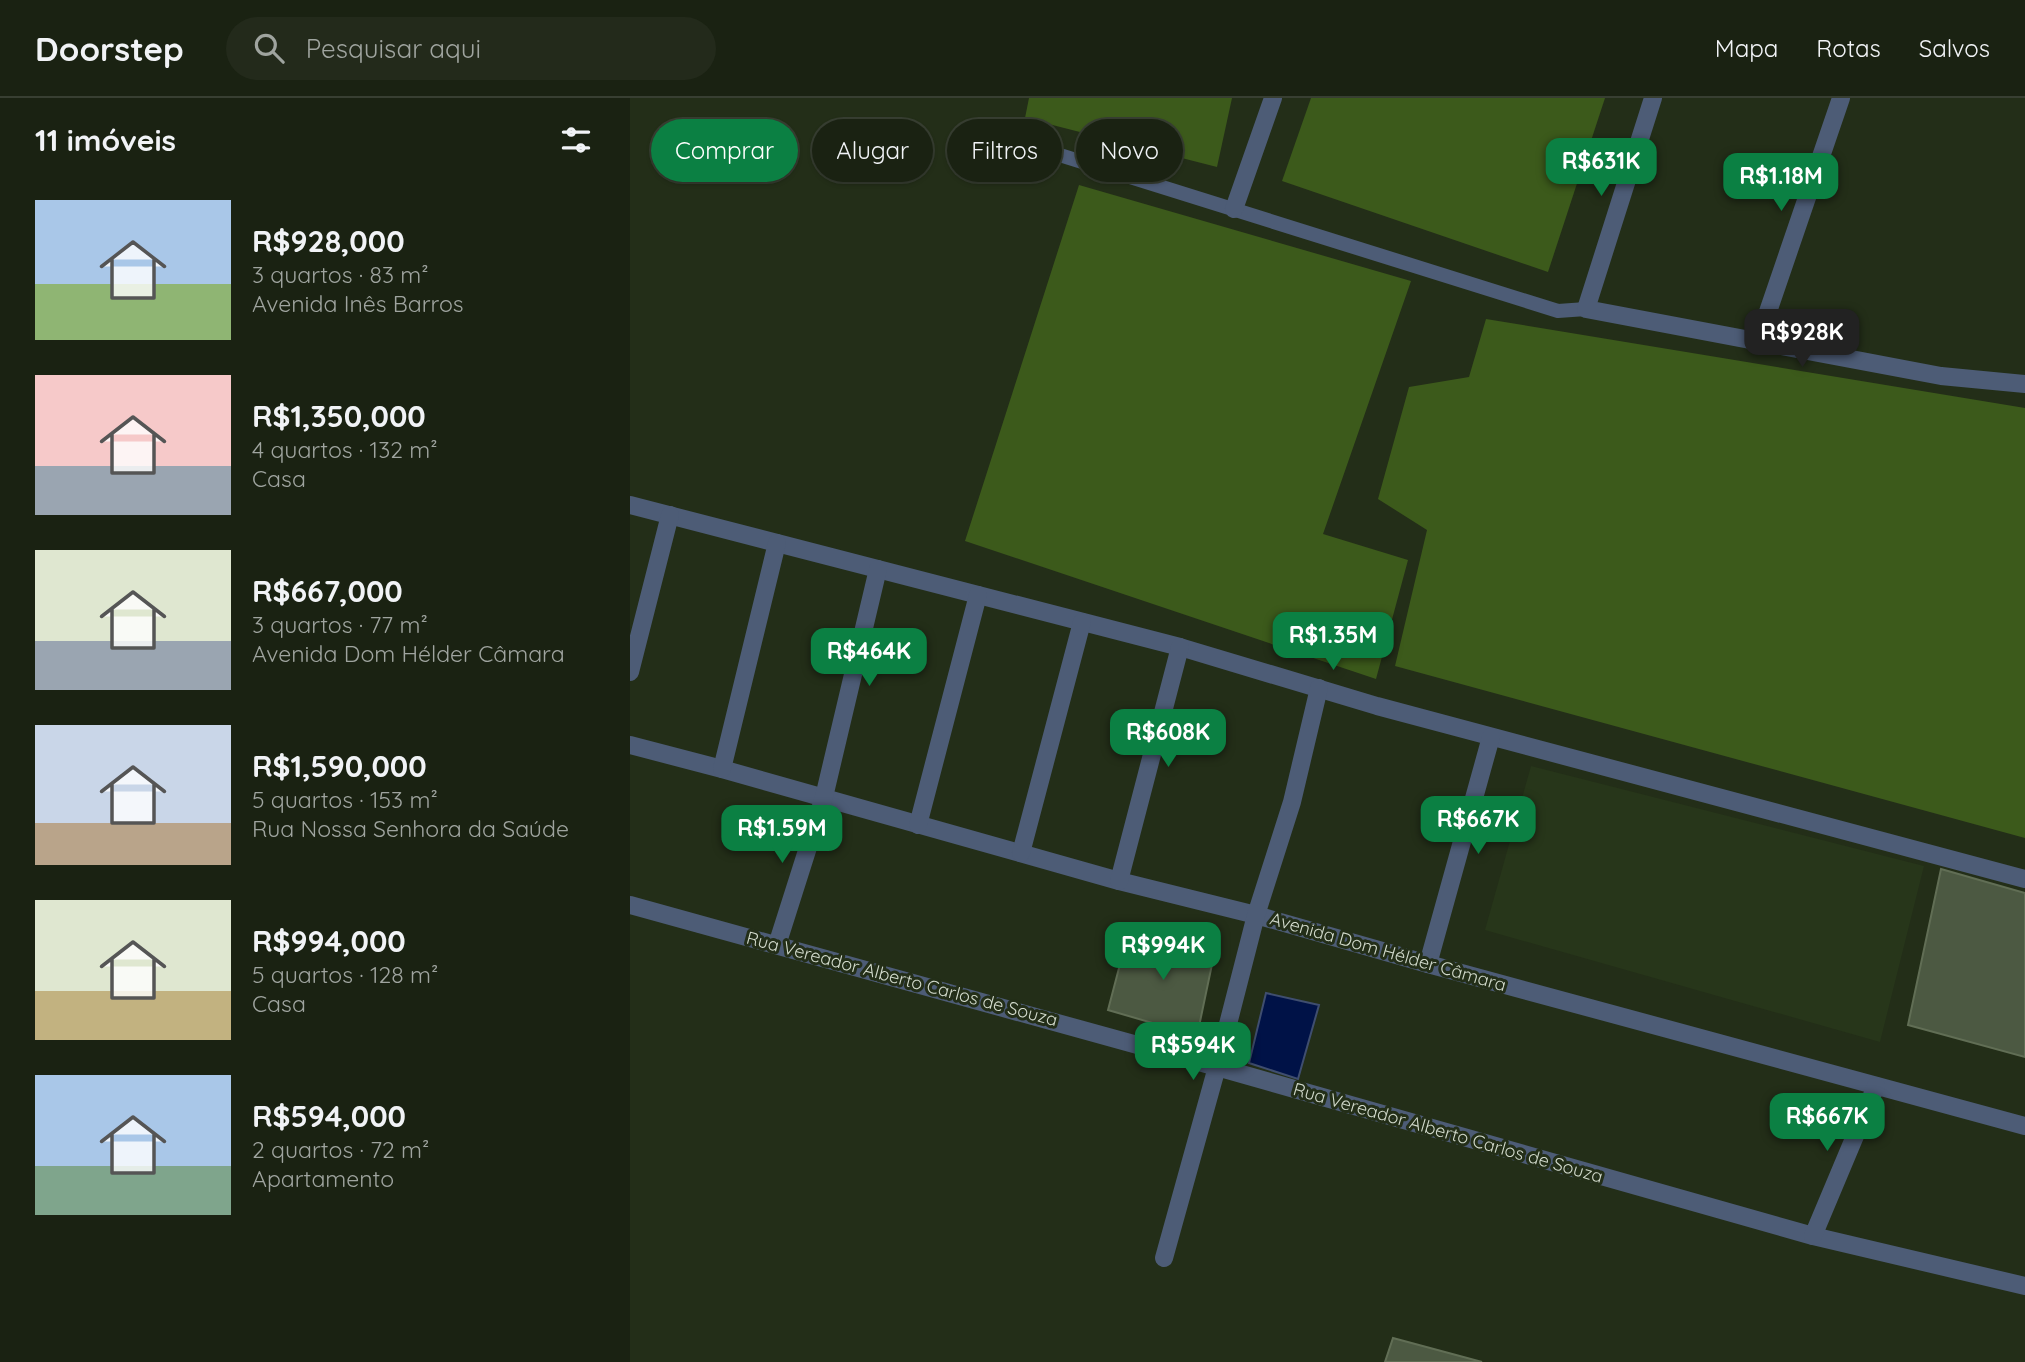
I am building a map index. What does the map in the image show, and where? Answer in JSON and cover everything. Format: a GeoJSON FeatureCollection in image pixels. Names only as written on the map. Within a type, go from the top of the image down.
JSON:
{"type":"FeatureCollection","features":[{"type":"Feature","properties":{"kind":"street"},"geometry":{"type":"LineString","coordinates":[[1234,209],[1273,98]]}},
{"type":"Feature","properties":{"kind":"street"},"geometry":{"type":"LineString","coordinates":[[1653,98],[1586,309],[1941,376],[2025,384]]}},
{"type":"Feature","properties":{"kind":"street"},"geometry":{"type":"LineString","coordinates":[[1758,341],[1841,98]]}},
{"type":"Feature","properties":{"kind":"street"},"geometry":{"type":"LineString","coordinates":[[630,505],[1180,648],[1377,706],[2025,879]]}},
{"type":"Feature","properties":{"kind":"street"},"geometry":{"type":"LineString","coordinates":[[630,672],[670,515]]}},
{"type":"Feature","properties":{"kind":"street"},"geometry":{"type":"LineString","coordinates":[[722,769],[777,543]]}},
{"type":"Feature","properties":{"kind":"street"},"geometry":{"type":"LineString","coordinates":[[777,944],[824,797],[878,569]]}},
{"type":"Feature","properties":{"kind":"street"},"geometry":{"type":"LineString","coordinates":[[918,825],[978,595]]}},
{"type":"Feature","properties":{"kind":"street"},"geometry":{"type":"LineString","coordinates":[[1021,853],[1083,622]]}},
{"type":"Feature","properties":{"kind":"street"},"geometry":{"type":"LineString","coordinates":[[1119,881],[1180,648]]}},
{"type":"Feature","properties":{"kind":"street"},"geometry":{"type":"LineString","coordinates":[[1164,1258],[1256,915],[1292,802],[1319,688]]}},
{"type":"Feature","properties":{"kind":"street"},"geometry":{"type":"LineString","coordinates":[[1428,964],[1491,737]]}},
{"type":"Feature","properties":{"kind":"street","name":"Avenida Dom Hélder Câmara"},"geometry":{"type":"LineString","coordinates":[[630,745],[1119,881],[1256,915],[2025,1126]]}},
{"type":"Feature","properties":{"kind":"street","name":"Rua Vereador Alberto Carlos de Souza"},"geometry":{"type":"LineString","coordinates":[[630,905],[1217,1067],[1813,1236],[2025,1286]]}},
{"type":"Feature","properties":{"kind":"street"},"geometry":{"type":"LineString","coordinates":[[1813,1236],[1876,1086]]}},
{"type":"Feature","properties":{"kind":"lane"},"geometry":{"type":"LineString","coordinates":[[1063,156],[1558,311],[1586,309]]}},
{"type":"Feature","properties":{"kind":"shaded area"},"geometry":{"type":"Polygon","coordinates":[[[1531,766],[1924,866],[1880,1042],[1485,930],[1531,766]]]}},
{"type":"Feature","properties":{"kind":"shaded area"},"geometry":{"type":"Polygon","coordinates":[[[1266,993],[1319,1005],[1298,1079],[1249,1063],[1266,993]]]}},
{"type":"Feature","properties":{"kind":"green space"},"geometry":{"type":"Polygon","coordinates":[[[1029,98],[1232,98],[1217,167],[1183,158],[1183,119],[1076,119],[1076,131],[1062,127],[1062,119],[1025,118],[1029,98]]]}},
{"type":"Feature","properties":{"kind":"green space"},"geometry":{"type":"Polygon","coordinates":[[[1311,98],[1605,98],[1548,272],[1282,181],[1311,98]]]}},
{"type":"Feature","properties":{"kind":"green space"},"geometry":{"type":"Polygon","coordinates":[[[1079,185],[1411,281],[1323,534],[1408,560],[1376,679],[965,541],[1079,185]]]}},
{"type":"Feature","properties":{"kind":"green space"},"geometry":{"type":"Polygon","coordinates":[[[1486,319],[2025,408],[2025,838],[1395,666],[1427,530],[1378,499],[1409,387],[1469,377],[1486,319]]]}},
{"type":"Feature","properties":{"kind":"building"},"geometry":{"type":"Polygon","coordinates":[[[1941,869],[2025,893],[2025,1057],[1908,1025],[1941,869]]]}},
{"type":"Feature","properties":{"kind":"building"},"geometry":{"type":"Polygon","coordinates":[[[1129,930],[1215,950],[1197,1036],[1108,1010],[1129,930]]]}},
{"type":"Feature","properties":{"kind":"building"},"geometry":{"type":"Polygon","coordinates":[[[1393,1338],[1482,1362],[1385,1362],[1393,1338]]]}}]}
